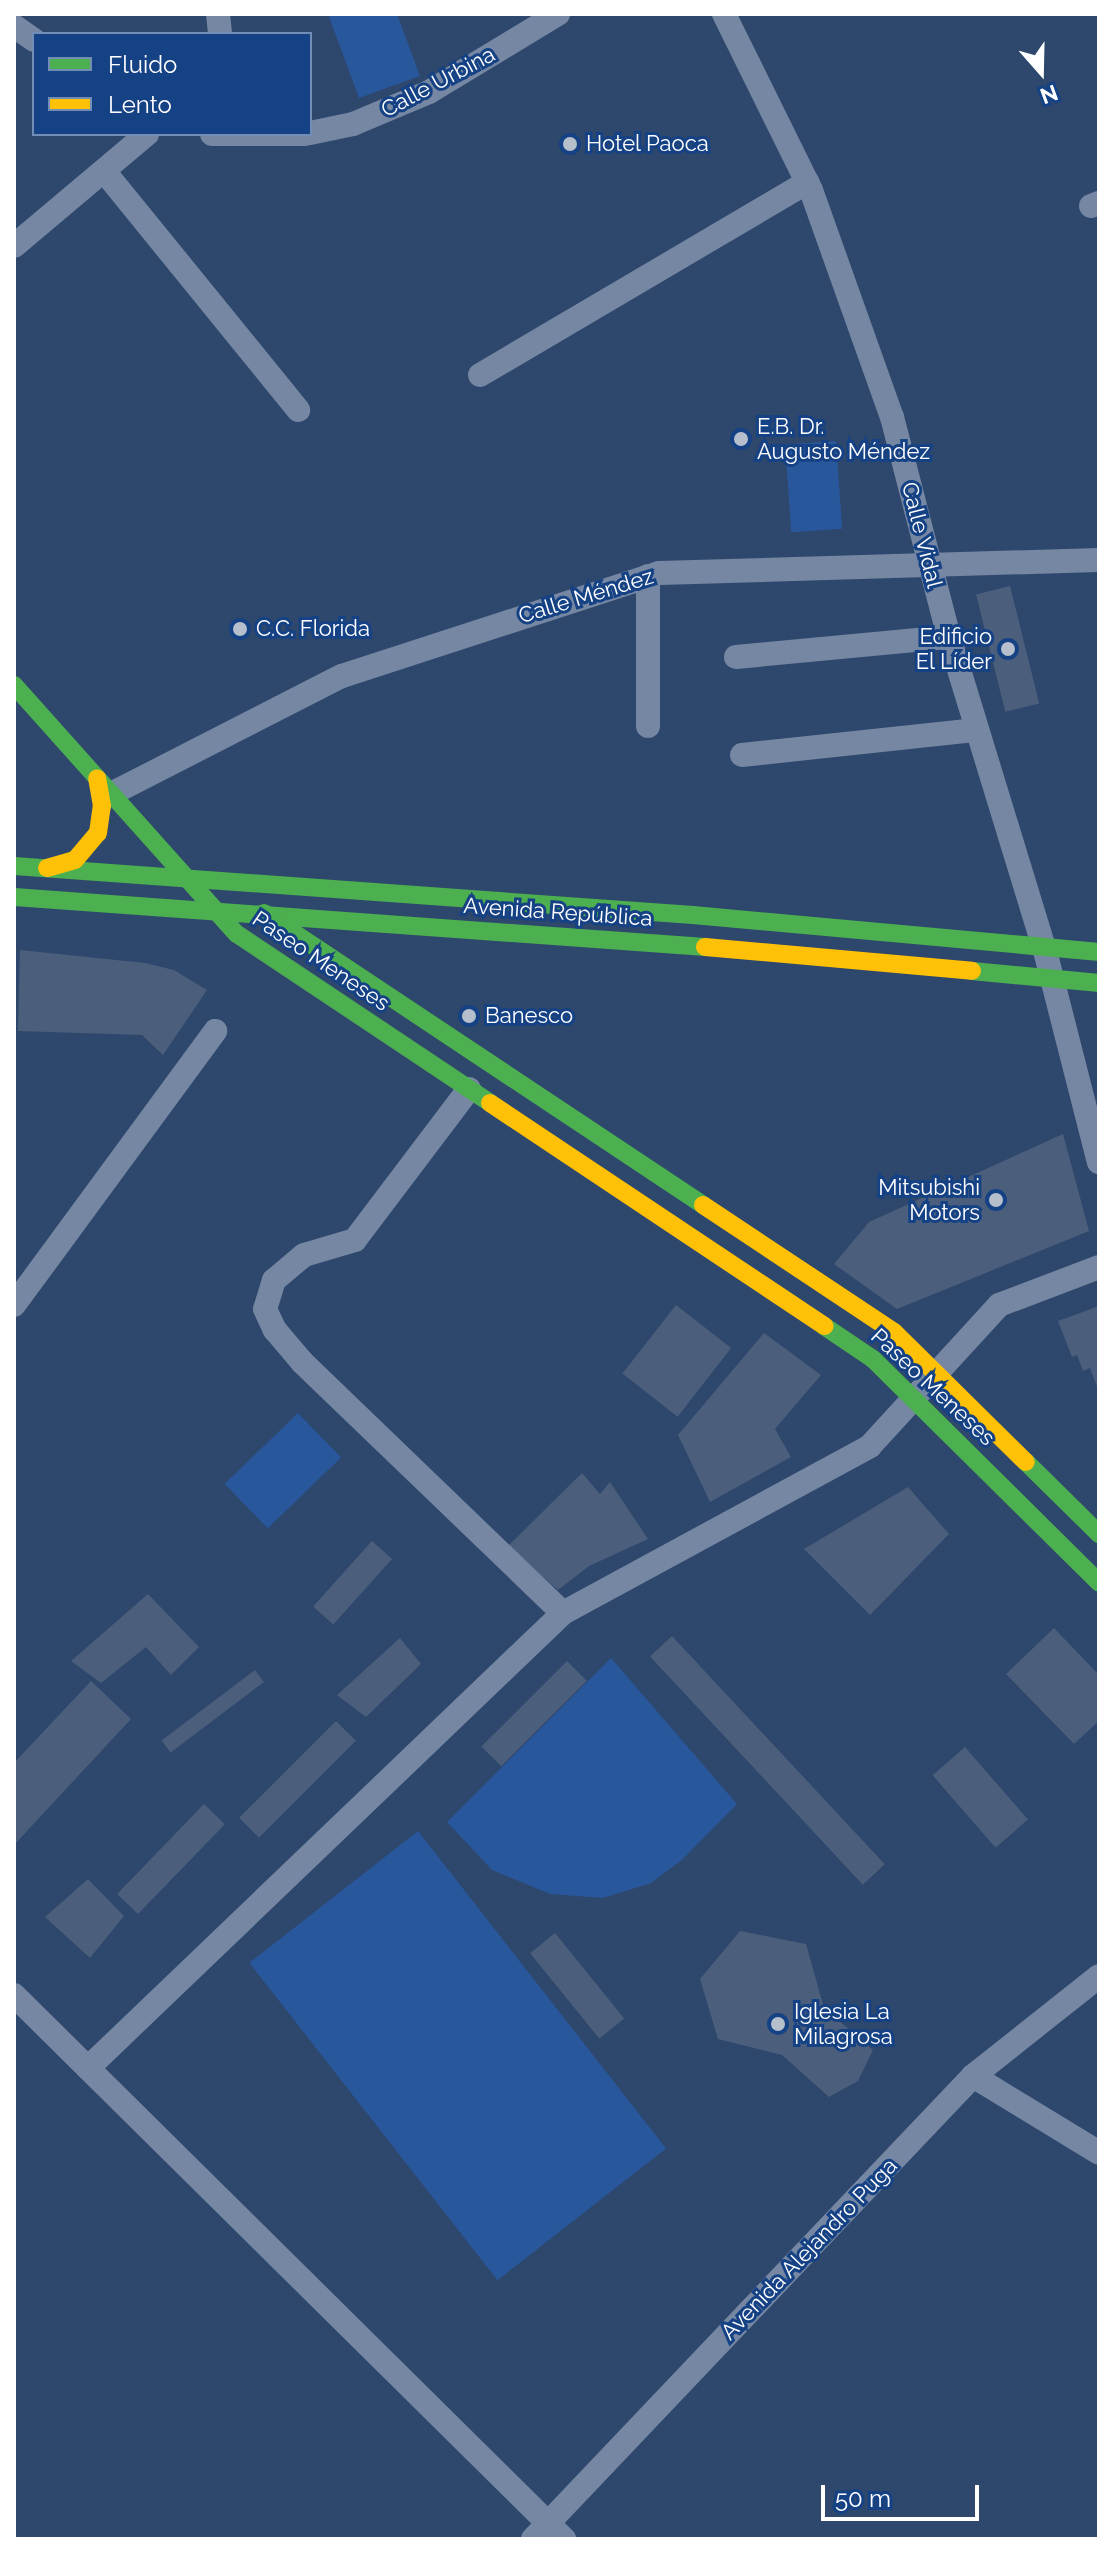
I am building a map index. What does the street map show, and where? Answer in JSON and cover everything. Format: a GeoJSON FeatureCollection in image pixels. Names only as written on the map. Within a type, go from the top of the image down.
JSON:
{"type":"FeatureCollection","features":[{"type":"Feature","properties":{"kind":"street","name":"Calle Urbina"},"geometry":{"type":"LineString","coordinates":[[312,133],[364,120],[429,92],[558,14]]}},
{"type":"Feature","properties":{"kind":"street","name":"Calle Vidal"},"geometry":{"type":"LineString","coordinates":[[724,14],[807,182],[892,417],[949,637],[1044,947],[1099,1162]]}},
{"type":"Feature","properties":{"kind":"street"},"geometry":{"type":"LineString","coordinates":[[14,26],[32,39]]}},
{"type":"Feature","properties":{"kind":"street"},"geometry":{"type":"LineString","coordinates":[[14,246],[145,136]]}},
{"type":"Feature","properties":{"kind":"street"},"geometry":{"type":"LineString","coordinates":[[104,171],[298,410]]}},
{"type":"Feature","properties":{"kind":"street"},"geometry":{"type":"LineString","coordinates":[[480,375],[807,182]]}},
{"type":"Feature","properties":{"kind":"street","name":"Calle Méndez"},"geometry":{"type":"LineString","coordinates":[[104,786],[342,676],[648,576],[695,568],[1099,560]]}},
{"type":"Feature","properties":{"kind":"street"},"geometry":{"type":"LineString","coordinates":[[648,576],[648,726]]}},
{"type":"Feature","properties":{"kind":"street"},"geometry":{"type":"LineString","coordinates":[[736,657],[949,637]]}},
{"type":"Feature","properties":{"kind":"street"},"geometry":{"type":"LineString","coordinates":[[14,685],[187,879]]}},
{"type":"Feature","properties":{"kind":"street"},"geometry":{"type":"LineString","coordinates":[[742,755],[977,730]]}},
{"type":"Feature","properties":{"kind":"street"},"geometry":{"type":"LineString","coordinates":[[45,868],[75,860],[98,833],[104,786]]}},
{"type":"Feature","properties":{"kind":"street","name":"Avenida República"},"geometry":{"type":"LineString","coordinates":[[14,866],[693,915],[1099,952]]}},
{"type":"Feature","properties":{"kind":"street","name":"Paseo Meneses"},"geometry":{"type":"LineString","coordinates":[[187,879],[216,912],[253,945],[848,1341],[915,1397],[1099,1583]]}},
{"type":"Feature","properties":{"kind":"street","name":"Paseo Meneses"},"geometry":{"type":"LineString","coordinates":[[187,879],[271,917],[868,1313],[940,1374],[1099,1534]]}},
{"type":"Feature","properties":{"kind":"street","name":"Avenida República"},"geometry":{"type":"LineString","coordinates":[[14,897],[691,946],[1099,983]]}},
{"type":"Feature","properties":{"kind":"street"},"geometry":{"type":"LineString","coordinates":[[14,1305],[215,1031]]}},
{"type":"Feature","properties":{"kind":"street"},"geometry":{"type":"LineString","coordinates":[[469,1089],[355,1240],[304,1255],[274,1280],[265,1309],[275,1330],[302,1362],[563,1613]]}},
{"type":"Feature","properties":{"kind":"street"},"geometry":{"type":"LineString","coordinates":[[88,2068],[563,1613],[870,1446],[940,1374],[999,1305],[1099,1267]]}},
{"type":"Feature","properties":{"kind":"street","name":"Avenida Alejandro Puga"},"geometry":{"type":"LineString","coordinates":[[549,2534],[973,2076],[1099,1976]]}},
{"type":"Feature","properties":{"kind":"street"},"geometry":{"type":"LineString","coordinates":[[14,1995],[549,2534]]}},
{"type":"Feature","properties":{"kind":"street"},"geometry":{"type":"LineString","coordinates":[[973,2076],[1099,2153]]}},
{"type":"Feature","properties":{"kind":"shaded area"},"geometry":{"type":"Polygon","coordinates":[[[328,14],[397,14],[420,76],[359,98],[328,14]]]}},
{"type":"Feature","properties":{"kind":"shaded area"},"geometry":{"type":"Polygon","coordinates":[[[836,441],[842,529],[791,532],[785,445],[836,441]]]}},
{"type":"Feature","properties":{"kind":"shaded area"},"geometry":{"type":"Polygon","coordinates":[[[298,1413],[341,1458],[268,1528],[225,1484],[298,1413]]]}},
{"type":"Feature","properties":{"kind":"shaded area"},"geometry":{"type":"Polygon","coordinates":[[[611,1658],[737,1804],[682,1860],[651,1883],[603,1898],[550,1894],[492,1870],[447,1822],[611,1658]]]}},
{"type":"Feature","properties":{"kind":"shaded area"},"geometry":{"type":"Polygon","coordinates":[[[418,1831],[666,2149],[497,2280],[249,1963],[418,1831]]]}},
{"type":"Feature","properties":{"kind":"building","name":"Edificio El Líder"},"geometry":{"type":"Polygon","coordinates":[[[1010,586],[1039,703],[1005,712],[976,594],[1010,586]]]}},
{"type":"Feature","properties":{"kind":"building"},"geometry":{"type":"Polygon","coordinates":[[[20,950],[145,963],[174,970],[207,990],[163,1055],[142,1035],[18,1031],[20,950]]]}},
{"type":"Feature","properties":{"kind":"building","name":"Mitsubishi Motors"},"geometry":{"type":"Polygon","coordinates":[[[1063,1134],[1089,1231],[897,1309],[834,1264],[869,1222],[1063,1134]]]}},
{"type":"Feature","properties":{"kind":"building"},"geometry":{"type":"Polygon","coordinates":[[[676,1305],[731,1348],[678,1417],[622,1374],[676,1305]]]}},
{"type":"Feature","properties":{"kind":"building"},"geometry":{"type":"Polygon","coordinates":[[[1099,1306],[1099,1392],[1090,1368],[1083,1371],[1077,1355],[1072,1357],[1058,1321],[1099,1306]]]}},
{"type":"Feature","properties":{"kind":"building"},"geometry":{"type":"Polygon","coordinates":[[[764,1333],[821,1375],[775,1429],[791,1457],[710,1502],[678,1435],[764,1333]]]}},
{"type":"Feature","properties":{"kind":"building"},"geometry":{"type":"Polygon","coordinates":[[[582,1473],[600,1494],[610,1482],[648,1539],[589,1566],[558,1590],[507,1547],[582,1473]]]}},
{"type":"Feature","properties":{"kind":"building"},"geometry":{"type":"Polygon","coordinates":[[[908,1487],[949,1534],[870,1615],[804,1549],[908,1487]]]}},
{"type":"Feature","properties":{"kind":"building"},"geometry":{"type":"Polygon","coordinates":[[[372,1541],[392,1559],[333,1624],[313,1606],[372,1541]]]}},
{"type":"Feature","properties":{"kind":"building"},"geometry":{"type":"Polygon","coordinates":[[[148,1594],[199,1647],[171,1675],[146,1647],[101,1683],[71,1661],[148,1594]]]}},
{"type":"Feature","properties":{"kind":"building"},"geometry":{"type":"Polygon","coordinates":[[[1054,1628],[1099,1675],[1099,1721],[1074,1744],[1006,1674],[1054,1628]]]}},
{"type":"Feature","properties":{"kind":"building"},"geometry":{"type":"Polygon","coordinates":[[[672,1636],[885,1864],[863,1885],[650,1656],[672,1636]]]}},
{"type":"Feature","properties":{"kind":"building"},"geometry":{"type":"Polygon","coordinates":[[[400,1638],[421,1664],[366,1717],[337,1695],[400,1638]]]}},
{"type":"Feature","properties":{"kind":"building"},"geometry":{"type":"Polygon","coordinates":[[[567,1661],[587,1681],[501,1766],[481,1747],[567,1661]]]}},
{"type":"Feature","properties":{"kind":"building"},"geometry":{"type":"Polygon","coordinates":[[[255,1670],[264,1682],[171,1752],[162,1740],[255,1670]]]}},
{"type":"Feature","properties":{"kind":"building"},"geometry":{"type":"Polygon","coordinates":[[[91,1681],[131,1719],[14,1845],[14,1763],[91,1681]]]}},
{"type":"Feature","properties":{"kind":"building"},"geometry":{"type":"Polygon","coordinates":[[[336,1721],[356,1741],[259,1838],[239,1818],[336,1721]]]}},
{"type":"Feature","properties":{"kind":"building"},"geometry":{"type":"Polygon","coordinates":[[[965,1747],[1028,1819],[996,1848],[933,1775],[965,1747]]]}},
{"type":"Feature","properties":{"kind":"building"},"geometry":{"type":"Polygon","coordinates":[[[204,1804],[225,1824],[138,1914],[117,1894],[204,1804]]]}},
{"type":"Feature","properties":{"kind":"building"},"geometry":{"type":"Polygon","coordinates":[[[88,1879],[124,1916],[90,1958],[45,1917],[88,1879]]]}},
{"type":"Feature","properties":{"kind":"building","name":"Iglesia La Milagrosa"},"geometry":{"type":"Polygon","coordinates":[[[740,1931],[806,1944],[824,2008],[873,2050],[858,2081],[829,2097],[782,2055],[718,2039],[700,1979],[740,1931]]]}},
{"type":"Feature","properties":{"kind":"building"},"geometry":{"type":"Polygon","coordinates":[[[555,1933],[624,2018],[599,2039],[530,1953],[555,1933]]]}},
{"type":"Feature","properties":{"kind":"traffic: fast"},"geometry":{"type":"LineString","coordinates":[[14,685],[237,934],[490,1103]]}},
{"type":"Feature","properties":{"kind":"traffic: fast"},"geometry":{"type":"LineString","coordinates":[[14,866],[693,915],[1099,952]]}},
{"type":"Feature","properties":{"kind":"traffic: fast"},"geometry":{"type":"LineString","coordinates":[[14,897],[705,947]]}},
{"type":"Feature","properties":{"kind":"traffic: fast"},"geometry":{"type":"LineString","coordinates":[[264,913],[703,1205]]}},
{"type":"Feature","properties":{"kind":"traffic: fast"},"geometry":{"type":"LineString","coordinates":[[972,971],[1099,983]]}},
{"type":"Feature","properties":{"kind":"traffic: fast"},"geometry":{"type":"LineString","coordinates":[[824,1326],[873,1359],[1099,1583]]}},
{"type":"Feature","properties":{"kind":"traffic: fast"},"geometry":{"type":"LineString","coordinates":[[1026,1462],[1099,1534]]}},
{"type":"Feature","properties":{"kind":"traffic: slow"},"geometry":{"type":"LineString","coordinates":[[47,868],[75,860],[98,833],[102,806],[97,778]]}},
{"type":"Feature","properties":{"kind":"traffic: slow"},"geometry":{"type":"LineString","coordinates":[[705,947],[972,971]]}},
{"type":"Feature","properties":{"kind":"traffic: slow"},"geometry":{"type":"LineString","coordinates":[[490,1103],[824,1326]]}},
{"type":"Feature","properties":{"kind":"traffic: slow"},"geometry":{"type":"LineString","coordinates":[[703,1205],[894,1332],[1026,1462]]}},
{"type":"Feature","properties":{"kind":"place","name":"Hotel Paoca"},"geometry":{"type":"Point","coordinates":[570,144]}},
{"type":"Feature","properties":{"kind":"place","name":"E.B. Dr. Augusto Méndez"},"geometry":{"type":"Point","coordinates":[741,439]}},
{"type":"Feature","properties":{"kind":"place","name":"C.C. Florida"},"geometry":{"type":"Point","coordinates":[240,629]}},
{"type":"Feature","properties":{"kind":"place","name":"Edificio El Líder"},"geometry":{"type":"Point","coordinates":[1008,649]}},
{"type":"Feature","properties":{"kind":"place","name":"Banesco"},"geometry":{"type":"Point","coordinates":[469,1016]}},
{"type":"Feature","properties":{"kind":"place","name":"Mitsubishi Motors"},"geometry":{"type":"Point","coordinates":[996,1200]}},
{"type":"Feature","properties":{"kind":"place","name":"Iglesia La Milagrosa"},"geometry":{"type":"Point","coordinates":[778,2024]}}]}
